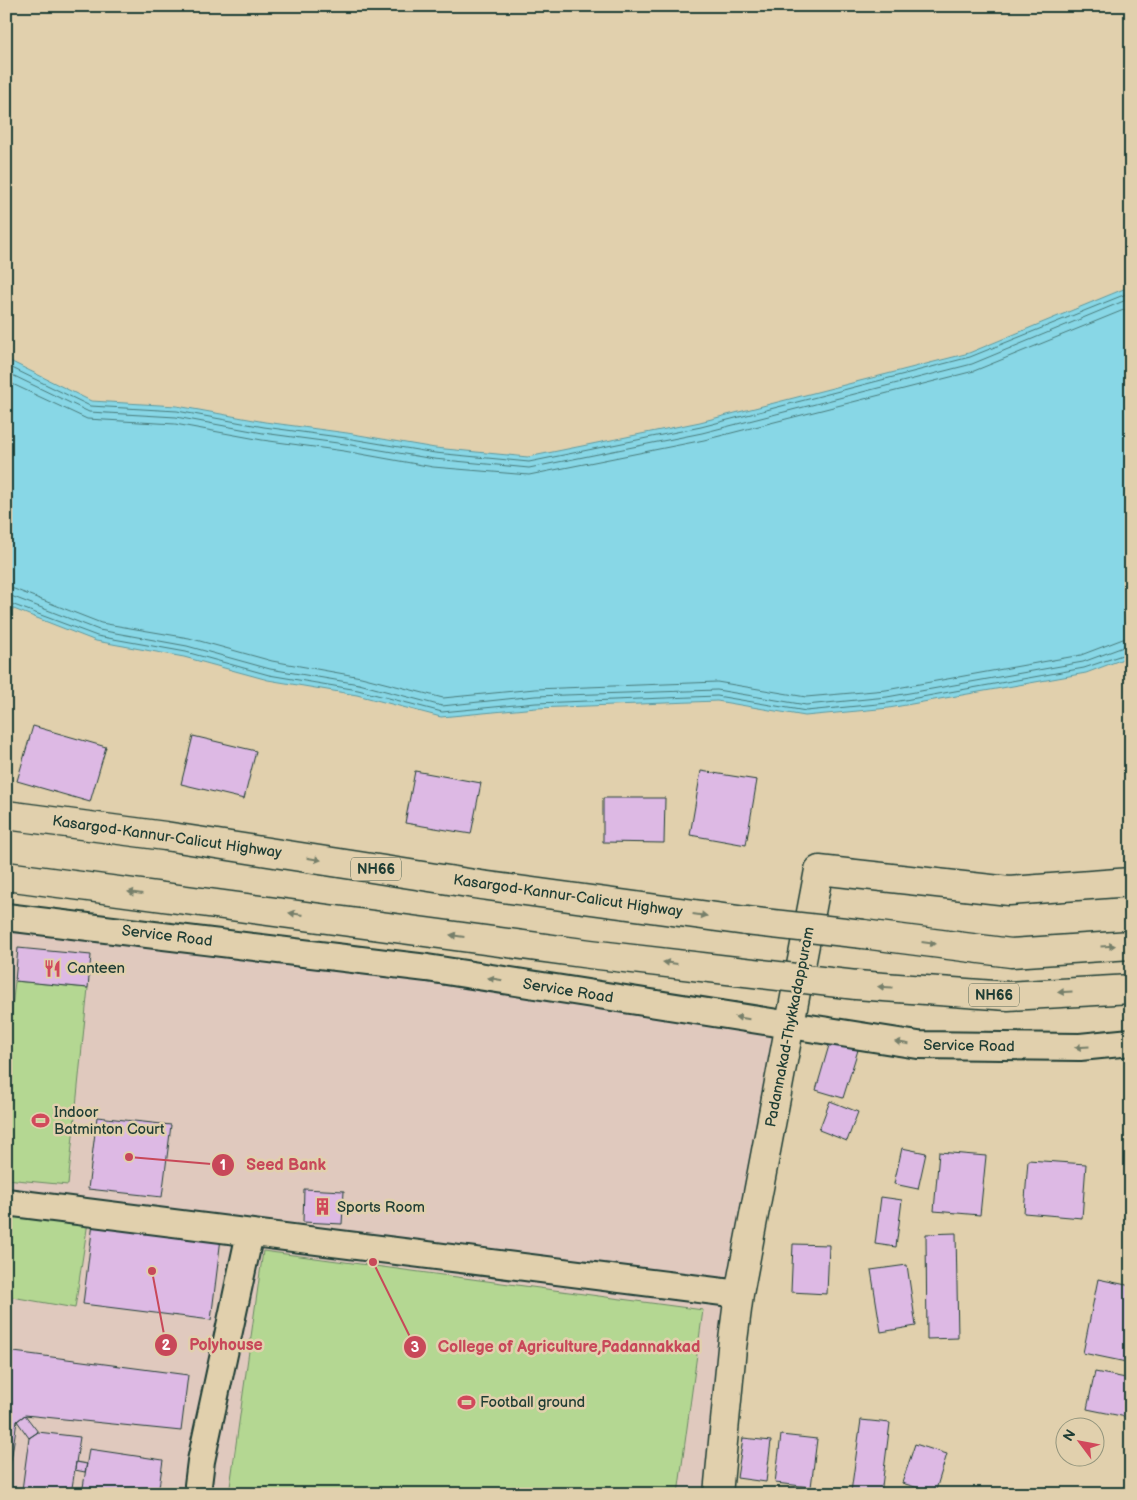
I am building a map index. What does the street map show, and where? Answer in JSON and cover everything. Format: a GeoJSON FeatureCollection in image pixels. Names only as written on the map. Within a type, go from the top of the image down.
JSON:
{"type":"FeatureCollection","features":[{"type":"Feature","properties":{"kind":"main road","name":"Kasargod-Kannur-Calicut Highway"},"geometry":{"type":"LineString","coordinates":[[6,815],[165,836],[481,885],[746,921],[1011,953],[1131,945]]}},
{"type":"Feature","properties":{"kind":"main road","name":"Padannakad-Thykkadappuram"},"geometry":{"type":"LineString","coordinates":[[718,1494],[732,1348],[740,1294],[818,870],[1009,891],[1131,882]]}},
{"type":"Feature","properties":{"kind":"main road","name":"NH66"},"geometry":{"type":"LineString","coordinates":[[6,876],[580,952],[856,985],[1008,996],[1131,989]]}},
{"type":"Feature","properties":{"kind":"street","name":"Service Road"},"geometry":{"type":"LineString","coordinates":[[6,916],[427,968],[918,1045],[1080,1048],[1131,1042]]}},
{"type":"Feature","properties":{"kind":"street"},"geometry":{"type":"LineString","coordinates":[[6,1202],[740,1294]]}},
{"type":"Feature","properties":{"kind":"street"},"geometry":{"type":"LineString","coordinates":[[198,1485],[201,1462],[250,1233]]}},
{"type":"Feature","properties":{"kind":"shaded area"},"geometry":{"type":"Polygon","coordinates":[[[6,925],[774,1030],[705,1494],[6,1494],[6,925]]]}},
{"type":"Feature","properties":{"kind":"green space","name":"Indoor Batminton Court"},"geometry":{"type":"Polygon","coordinates":[[[15,981],[88,988],[68,1185],[6,1179],[6,1063],[15,981]]]}},
{"type":"Feature","properties":{"kind":"green space"},"geometry":{"type":"Polygon","coordinates":[[[6,1211],[88,1222],[75,1308],[6,1296],[6,1211]]]}},
{"type":"Feature","properties":{"kind":"green space","name":"Football ground"},"geometry":{"type":"Polygon","coordinates":[[[263,1251],[703,1310],[678,1494],[229,1494],[263,1251]]]}},
{"type":"Feature","properties":{"kind":"water"},"geometry":{"type":"Polygon","coordinates":[[[1131,286],[1131,656],[1086,673],[889,708],[805,716],[717,701],[536,708],[441,717],[357,695],[268,680],[184,657],[96,641],[6,606],[6,359],[91,401],[177,406],[265,422],[347,433],[435,448],[528,457],[700,422],[969,353],[1131,286]]]}},
{"type":"Feature","properties":{"kind":"building"},"geometry":{"type":"Polygon","coordinates":[[[33,726],[106,747],[90,802],[17,781],[33,726]]]}},
{"type":"Feature","properties":{"kind":"building"},"geometry":{"type":"Polygon","coordinates":[[[193,736],[256,751],[244,799],[181,784],[193,736]]]}},
{"type":"Feature","properties":{"kind":"building"},"geometry":{"type":"Polygon","coordinates":[[[415,771],[481,783],[471,834],[405,823],[415,771]]]}},
{"type":"Feature","properties":{"kind":"building"},"geometry":{"type":"Polygon","coordinates":[[[701,771],[757,780],[746,845],[690,835],[701,771]]]}},
{"type":"Feature","properties":{"kind":"building"},"geometry":{"type":"Polygon","coordinates":[[[603,798],[665,798],[664,843],[603,842],[603,798]]]}},
{"type":"Feature","properties":{"kind":"building","name":"Canteen"},"geometry":{"type":"Polygon","coordinates":[[[18,948],[91,955],[88,988],[15,981],[18,948]]]}},
{"type":"Feature","properties":{"kind":"building"},"geometry":{"type":"Polygon","coordinates":[[[830,1042],[858,1050],[843,1098],[816,1090],[830,1042]]]}},
{"type":"Feature","properties":{"kind":"building"},"geometry":{"type":"Polygon","coordinates":[[[830,1101],[858,1112],[847,1141],[819,1130],[830,1101]]]}},
{"type":"Feature","properties":{"kind":"building"},"geometry":{"type":"Polygon","coordinates":[[[97,1117],[171,1125],[162,1197],[88,1189],[97,1117]]]}},
{"type":"Feature","properties":{"kind":"building"},"geometry":{"type":"Polygon","coordinates":[[[902,1148],[926,1153],[918,1189],[894,1184],[902,1148]]]}},
{"type":"Feature","properties":{"kind":"building"},"geometry":{"type":"Polygon","coordinates":[[[939,1152],[986,1156],[980,1215],[934,1211],[939,1152]]]}},
{"type":"Feature","properties":{"kind":"building"},"geometry":{"type":"Polygon","coordinates":[[[1028,1160],[1086,1164],[1082,1218],[1024,1213],[1028,1160]]]}},
{"type":"Feature","properties":{"kind":"building","name":"Sports Room"},"geometry":{"type":"Polygon","coordinates":[[[304,1189],[344,1191],[342,1224],[303,1222],[304,1189]]]}},
{"type":"Feature","properties":{"kind":"building"},"geometry":{"type":"Polygon","coordinates":[[[881,1197],[902,1200],[896,1247],[875,1244],[881,1197]]]}},
{"type":"Feature","properties":{"kind":"building"},"geometry":{"type":"Polygon","coordinates":[[[93,1223],[221,1238],[211,1320],[83,1304],[93,1223]]]}},
{"type":"Feature","properties":{"kind":"building"},"geometry":{"type":"Polygon","coordinates":[[[956,1233],[958,1338],[927,1339],[926,1234],[956,1233]]]}},
{"type":"Feature","properties":{"kind":"building"},"geometry":{"type":"Polygon","coordinates":[[[793,1244],[829,1245],[827,1294],[791,1292],[793,1244]]]}},
{"type":"Feature","properties":{"kind":"building"},"geometry":{"type":"Polygon","coordinates":[[[907,1265],[916,1326],[881,1332],[871,1270],[907,1265]]]}},
{"type":"Feature","properties":{"kind":"building"},"geometry":{"type":"Polygon","coordinates":[[[1098,1279],[1131,1286],[1131,1363],[1083,1353],[1098,1279]]]}},
{"type":"Feature","properties":{"kind":"building"},"geometry":{"type":"Polygon","coordinates":[[[14,1352],[188,1375],[181,1431],[25,1415],[17,1421],[6,1494],[6,1357],[14,1352]]]}},
{"type":"Feature","properties":{"kind":"building"},"geometry":{"type":"Polygon","coordinates":[[[1095,1372],[1131,1379],[1131,1418],[1087,1409],[1095,1372]]]}},
{"type":"Feature","properties":{"kind":"building"},"geometry":{"type":"Polygon","coordinates":[[[25,1415],[38,1432],[29,1438],[17,1421],[25,1415]]]}},
{"type":"Feature","properties":{"kind":"building"},"geometry":{"type":"Polygon","coordinates":[[[861,1420],[890,1423],[881,1494],[851,1492],[861,1420]]]}},
{"type":"Feature","properties":{"kind":"building"},"geometry":{"type":"Polygon","coordinates":[[[38,1432],[80,1437],[71,1494],[51,1494],[22,1490],[29,1438],[38,1432]]]}},
{"type":"Feature","properties":{"kind":"building"},"geometry":{"type":"Polygon","coordinates":[[[781,1435],[817,1439],[811,1487],[775,1483],[781,1435]]]}},
{"type":"Feature","properties":{"kind":"building"},"geometry":{"type":"Polygon","coordinates":[[[743,1438],[771,1441],[766,1482],[737,1478],[743,1438]]]}},
{"type":"Feature","properties":{"kind":"building"},"geometry":{"type":"Polygon","coordinates":[[[915,1444],[947,1454],[935,1493],[902,1483],[915,1444]]]}},
{"type":"Feature","properties":{"kind":"building"},"geometry":{"type":"Polygon","coordinates":[[[89,1449],[163,1460],[158,1494],[82,1494],[89,1449]]]}},
{"type":"Feature","properties":{"kind":"building"},"geometry":{"type":"Polygon","coordinates":[[[76,1462],[87,1464],[85,1472],[75,1470],[76,1462]]]}},
{"type":"Feature","properties":{"kind":"place","name":"Canteen"},"geometry":{"type":"Point","coordinates":[53,968]}},
{"type":"Feature","properties":{"kind":"place","name":"Indoor Batminton Court"},"geometry":{"type":"Point","coordinates":[40,1121]}},
{"type":"Feature","properties":{"kind":"place","name":"Seed Bank"},"geometry":{"type":"Point","coordinates":[129,1157]}},
{"type":"Feature","properties":{"kind":"place","name":"Sports Room"},"geometry":{"type":"Point","coordinates":[323,1207]}},
{"type":"Feature","properties":{"kind":"place","name":"College of Agriculture,Padannakkad"},"geometry":{"type":"Point","coordinates":[373,1262]}},
{"type":"Feature","properties":{"kind":"place","name":"Polyhouse"},"geometry":{"type":"Point","coordinates":[152,1271]}},
{"type":"Feature","properties":{"kind":"place","name":"Football ground"},"geometry":{"type":"Point","coordinates":[466,1402]}}]}
